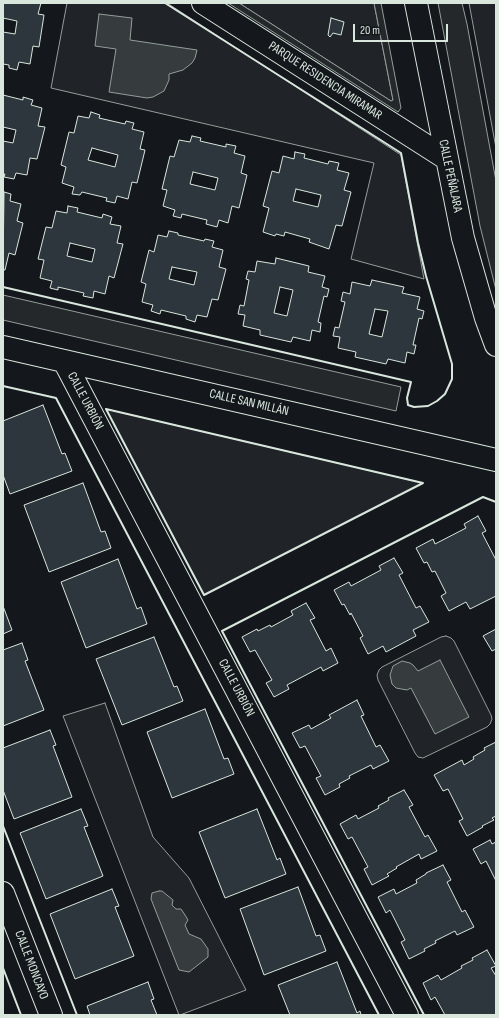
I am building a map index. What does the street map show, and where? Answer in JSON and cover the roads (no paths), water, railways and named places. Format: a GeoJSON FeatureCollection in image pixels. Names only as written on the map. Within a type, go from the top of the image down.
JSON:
{"type":"FeatureCollection","features":[{"type":"Feature","properties":{"kind":"street","name":"PARQUE RESIDENCIA MIRAMAR"},"geometry":{"type":"LineString","coordinates":[[203,3],[447,159]]}},
{"type":"Feature","properties":{"kind":"street","name":"CALLE PEÑALARA"},"geometry":{"type":"LineString","coordinates":[[416,3],[463,238],[486,318],[496,345]]}},
{"type":"Feature","properties":{"kind":"street","name":"CALLE SAN MILLÁN"},"geometry":{"type":"LineString","coordinates":[[3,347],[496,460]]}},
{"type":"Feature","properties":{"kind":"street","name":"CALLE URBIÓN"},"geometry":{"type":"LineString","coordinates":[[64,361],[407,1015]]}},
{"type":"Feature","properties":{"kind":"street","name":"CALLE MONCAYO"},"geometry":{"type":"LineString","coordinates":[[3,893],[51,1015]]}}]}
